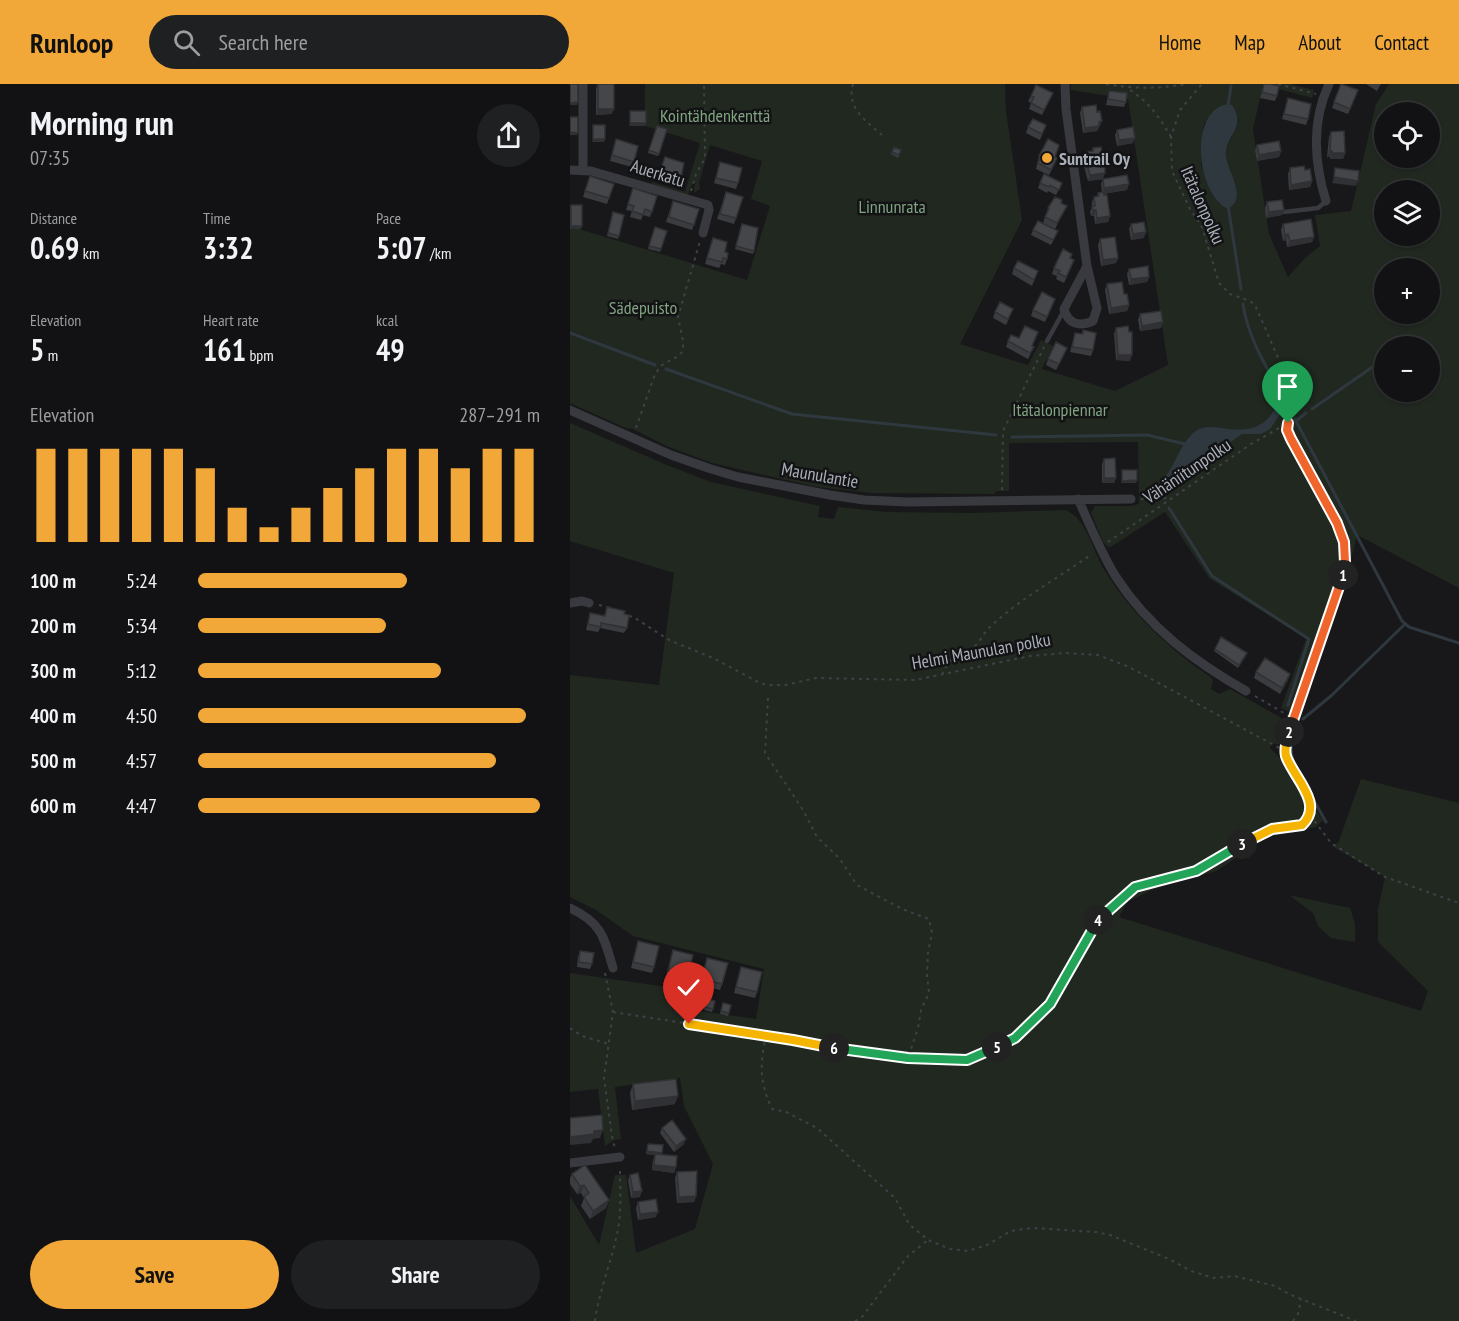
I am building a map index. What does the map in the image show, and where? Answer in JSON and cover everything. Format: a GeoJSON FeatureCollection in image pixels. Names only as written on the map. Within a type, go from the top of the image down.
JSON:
{"type":"FeatureCollection","features":[{"type":"Feature","properties":{"kind":"street"},"geometry":{"type":"LineString","coordinates":[[583,84],[583,170]]}},
{"type":"Feature","properties":{"kind":"street"},"geometry":{"type":"LineString","coordinates":[[1065,84],[1066,109],[1087,266],[1097,308],[1093,321],[1078,324],[1067,318],[1064,309],[1087,266]]}},
{"type":"Feature","properties":{"kind":"street"},"geometry":{"type":"LineString","coordinates":[[1326,201],[1315,146],[1319,114],[1329,84]]}},
{"type":"Feature","properties":{"kind":"street","name":"Auerkatu"},"geometry":{"type":"LineString","coordinates":[[570,170],[583,170],[708,206],[703,233]]}},
{"type":"Feature","properties":{"kind":"street","name":"Maunulantie"},"geometry":{"type":"LineString","coordinates":[[570,410],[711,469],[738,477],[830,495],[864,500],[908,502],[1131,499]]}},
{"type":"Feature","properties":{"kind":"street"},"geometry":{"type":"LineString","coordinates":[[1078,499],[1101,551],[1116,576],[1149,620],[1185,651],[1246,692]]}},
{"type":"Feature","properties":{"kind":"street"},"geometry":{"type":"LineString","coordinates":[[570,603],[589,603]]}},
{"type":"Feature","properties":{"kind":"street"},"geometry":{"type":"LineString","coordinates":[[570,908],[588,918],[600,930],[613,968]]}},
{"type":"Feature","properties":{"kind":"street"},"geometry":{"type":"LineString","coordinates":[[570,1163],[620,1158]]}},
{"type":"Feature","properties":{"kind":"lane"},"geometry":{"type":"LineString","coordinates":[[1284,212],[1318,208],[1326,201]]}},
{"type":"Feature","properties":{"kind":"lane"},"geometry":{"type":"LineString","coordinates":[[1047,341],[1064,309]]}},
{"type":"Feature","properties":{"kind":"path"},"geometry":{"type":"LineString","coordinates":[[689,200],[696,174],[705,158],[704,84]]}},
{"type":"Feature","properties":{"kind":"path"},"geometry":{"type":"LineString","coordinates":[[853,84],[850,95],[854,105],[863,118],[882,135]]}},
{"type":"Feature","properties":{"kind":"path"},"geometry":{"type":"LineString","coordinates":[[1106,84],[1128,88],[1162,89],[1186,84]]}},
{"type":"Feature","properties":{"kind":"path","name":"Itätalonpolku"},"geometry":{"type":"LineString","coordinates":[[1202,84],[1180,110],[1170,137],[1172,171],[1206,238],[1219,283],[1230,294],[1250,301],[1260,314],[1296,399],[1295,410],[1288,423]]}},
{"type":"Feature","properties":{"kind":"path"},"geometry":{"type":"LineString","coordinates":[[1278,84],[1316,95]]}},
{"type":"Feature","properties":{"kind":"path"},"geometry":{"type":"LineString","coordinates":[[1128,88],[1160,118],[1170,137]]}},
{"type":"Feature","properties":{"kind":"path"},"geometry":{"type":"LineString","coordinates":[[634,434],[655,374],[662,365],[681,355],[683,350],[678,317],[703,233]]}},
{"type":"Feature","properties":{"kind":"path"},"geometry":{"type":"LineString","coordinates":[[1201,241],[1206,238]]}},
{"type":"Feature","properties":{"kind":"path"},"geometry":{"type":"LineString","coordinates":[[1002,496],[1003,431],[1047,341]]}},
{"type":"Feature","properties":{"kind":"path"},"geometry":{"type":"LineString","coordinates":[[1288,423],[1287,430],[1291,439],[1337,523],[1344,542],[1345,562],[1342,578],[1285,751],[1289,763],[1304,787],[1310,815],[1331,843],[1385,877],[1459,903]]}},
{"type":"Feature","properties":{"kind":"path","name":"Vähäniitunpolku"},"geometry":{"type":"LineString","coordinates":[[1103,545],[1251,444],[1288,423]]}},
{"type":"Feature","properties":{"kind":"path"},"geometry":{"type":"LineString","coordinates":[[1131,499],[1171,498]]}},
{"type":"Feature","properties":{"kind":"path"},"geometry":{"type":"LineString","coordinates":[[942,675],[945,667],[955,656],[977,644],[990,627],[1023,600],[1096,550]]}},
{"type":"Feature","properties":{"kind":"path","name":"Helmi Maunulan polku"},"geometry":{"type":"LineString","coordinates":[[589,603],[608,607],[635,618],[669,640],[713,658],[760,683],[769,685],[785,685],[816,678],[904,680],[942,675],[1030,656],[1072,653],[1098,655],[1129,667],[1285,751]]}},
{"type":"Feature","properties":{"kind":"path"},"geometry":{"type":"LineString","coordinates":[[1246,692],[1294,719]]}},
{"type":"Feature","properties":{"kind":"path"},"geometry":{"type":"LineString","coordinates":[[768,698],[765,753],[803,810],[817,837],[840,859],[857,885],[902,909],[929,919],[932,933],[928,952],[928,993],[908,1058]]}},
{"type":"Feature","properties":{"kind":"path"},"geometry":{"type":"LineString","coordinates":[[613,1012],[766,1035],[842,1050],[908,1058],[967,1060],[1015,1038],[1050,1004],[1100,916],[1135,887],[1196,871],[1262,833],[1272,829],[1302,825],[1310,815]]}},
{"type":"Feature","properties":{"kind":"path"},"geometry":{"type":"LineString","coordinates":[[603,966],[613,1012],[604,1078],[613,1143]]}},
{"type":"Feature","properties":{"kind":"path"},"geometry":{"type":"LineString","coordinates":[[570,1028],[582,1036],[609,1044]]}},
{"type":"Feature","properties":{"kind":"path"},"geometry":{"type":"LineString","coordinates":[[766,1035],[760,1062],[763,1090],[772,1109],[786,1112],[817,1128],[895,1198],[909,1224],[928,1240],[950,1249],[968,1251],[987,1245],[1011,1231],[1032,1228],[1096,1232],[1110,1235],[1214,1278],[1234,1276],[1275,1286],[1356,1321]]}},
{"type":"Feature","properties":{"kind":"path"},"geometry":{"type":"LineString","coordinates":[[596,1321],[599,1300],[617,1233],[621,1199],[620,1171]]}},
{"type":"Feature","properties":{"kind":"path"},"geometry":{"type":"LineString","coordinates":[[855,1321],[861,1317],[908,1256],[928,1240]]}},
{"type":"Feature","properties":{"kind":"path"},"geometry":{"type":"LineString","coordinates":[[1293,1321],[1298,1314],[1302,1298]]}},
{"type":"Feature","properties":{"kind":"green space"},"geometry":{"type":"Polygon","coordinates":[[[645,84],[1005,84],[1006,111],[1022,220],[960,344],[1028,365],[1041,340],[1053,346],[1042,369],[1115,391],[1168,365],[1128,99],[1071,90],[1071,84],[1291,84],[1314,90],[1312,98],[1263,85],[1253,129],[1269,234],[1288,277],[1305,258],[1320,246],[1315,215],[1351,211],[1374,113],[1374,168],[1440,168],[1440,102],[1377,102],[1389,84],[1459,84],[1459,588],[1357,535],[1345,584],[1300,710],[1292,707],[1290,712],[1281,708],[1306,639],[1209,578],[1165,512],[1109,548],[1103,542],[1091,513],[1095,506],[1139,504],[1138,442],[1009,443],[1009,491],[997,491],[994,494],[871,493],[817,487],[712,463],[669,447],[631,428],[628,429],[570,403],[570,229],[579,229],[747,280],[770,206],[751,199],[762,161],[710,145],[699,183],[700,189],[694,193],[695,183],[693,182],[688,195],[651,184],[652,182],[685,192],[700,143],[645,126],[645,84]],[[1239,119],[1205,122],[1203,129],[1201,165],[1211,192],[1219,203],[1233,206],[1236,189],[1226,160],[1226,149],[1239,119]]]}},
{"type":"Feature","properties":{"kind":"green space"},"geometry":{"type":"Polygon","coordinates":[[[570,423],[711,482],[820,506],[818,517],[834,519],[838,507],[887,512],[972,513],[1065,510],[1073,514],[1089,536],[1115,587],[1151,629],[1213,680],[1211,689],[1219,694],[1230,689],[1287,721],[1282,745],[1272,743],[1270,748],[1282,760],[1323,820],[1316,827],[1268,837],[1216,871],[1158,887],[1127,902],[1119,917],[1421,1011],[1428,991],[1378,942],[1378,909],[1385,877],[1332,846],[1338,843],[1361,779],[1459,803],[1459,1321],[570,1321],[570,1196],[599,1245],[615,1175],[626,1175],[636,1253],[695,1229],[713,1164],[684,1106],[680,1078],[615,1087],[621,1139],[614,1140],[605,1146],[598,1089],[570,1092],[570,973],[674,988],[671,1007],[756,1019],[764,969],[633,936],[596,910],[570,897],[570,675],[659,685],[674,573],[570,541],[570,423]]]}},
{"type":"Feature","properties":{"kind":"green space"},"geometry":{"type":"Polygon","coordinates":[[[1289,895],[1350,908],[1355,923],[1355,942],[1331,938],[1318,926],[1313,913],[1289,895]]]}},
{"type":"Feature","properties":{"kind":"shaded area"},"geometry":{"type":"Polygon","coordinates":[[[1228,104],[1232,105],[1238,120],[1226,149],[1227,163],[1237,192],[1234,204],[1228,209],[1217,201],[1209,188],[1203,171],[1201,154],[1202,136],[1207,121],[1215,110],[1228,104]]]}},
{"type":"Feature","properties":{"kind":"shaded area"},"geometry":{"type":"Polygon","coordinates":[[[1281,397],[1286,406],[1270,429],[1261,434],[1242,434],[1209,457],[1176,485],[1165,480],[1164,478],[1183,445],[1193,433],[1208,427],[1243,429],[1259,426],[1271,415],[1281,397]]]}},
{"type":"Feature","properties":{"kind":"building"},"geometry":{"type":"Polygon","coordinates":[[[570,84],[578,84],[578,102],[570,103],[570,84]]]}},
{"type":"Feature","properties":{"kind":"building"},"geometry":{"type":"Polygon","coordinates":[[[598,84],[614,84],[614,109],[598,109],[598,84]]]}},
{"type":"Feature","properties":{"kind":"building"},"geometry":{"type":"Polygon","coordinates":[[[1264,84],[1279,86],[1277,96],[1262,92],[1264,84]]]}},
{"type":"Feature","properties":{"kind":"building"},"geometry":{"type":"Polygon","coordinates":[[[1341,84],[1358,90],[1350,109],[1334,102],[1341,84]]]}},
{"type":"Feature","properties":{"kind":"building"},"geometry":{"type":"Polygon","coordinates":[[[1036,85],[1053,93],[1044,110],[1031,103],[1034,97],[1031,96],[1036,85]]]}},
{"type":"Feature","properties":{"kind":"building"},"geometry":{"type":"Polygon","coordinates":[[[1109,91],[1127,93],[1126,102],[1108,99],[1109,91]]]}},
{"type":"Feature","properties":{"kind":"building"},"geometry":{"type":"Polygon","coordinates":[[[1288,98],[1311,104],[1308,119],[1284,114],[1288,98]]]}},
{"type":"Feature","properties":{"kind":"building"},"geometry":{"type":"Polygon","coordinates":[[[1096,105],[1102,121],[1099,122],[1099,126],[1085,128],[1082,107],[1096,105]]]}},
{"type":"Feature","properties":{"kind":"building"},"geometry":{"type":"Polygon","coordinates":[[[630,111],[646,111],[646,123],[630,123],[630,111]]]}},
{"type":"Feature","properties":{"kind":"building"},"geometry":{"type":"Polygon","coordinates":[[[570,117],[578,117],[578,133],[570,132],[570,117]]]}},
{"type":"Feature","properties":{"kind":"building"},"geometry":{"type":"Polygon","coordinates":[[[1033,119],[1046,125],[1042,134],[1028,127],[1033,119]]]}},
{"type":"Feature","properties":{"kind":"building"},"geometry":{"type":"Polygon","coordinates":[[[593,125],[605,125],[605,139],[593,139],[593,125]]]}},
{"type":"Feature","properties":{"kind":"building"},"geometry":{"type":"Polygon","coordinates":[[[657,126],[667,129],[659,154],[649,150],[657,126]]]}},
{"type":"Feature","properties":{"kind":"building"},"geometry":{"type":"Polygon","coordinates":[[[1133,127],[1135,138],[1119,140],[1117,130],[1133,127]]]}},
{"type":"Feature","properties":{"kind":"building"},"geometry":{"type":"Polygon","coordinates":[[[1344,131],[1345,153],[1332,153],[1330,151],[1331,132],[1344,131]]]}},
{"type":"Feature","properties":{"kind":"building"},"geometry":{"type":"Polygon","coordinates":[[[616,139],[638,146],[634,162],[612,155],[616,139]]]}},
{"type":"Feature","properties":{"kind":"building","name":"Suntrail Oy"},"geometry":{"type":"Polygon","coordinates":[[[1048,139],[1059,145],[1055,157],[1057,158],[1051,170],[1038,163],[1048,139]]]}},
{"type":"Feature","properties":{"kind":"building"},"geometry":{"type":"Polygon","coordinates":[[[1279,141],[1281,151],[1259,155],[1257,145],[1279,141]]]}},
{"type":"Feature","properties":{"kind":"building"},"geometry":{"type":"Polygon","coordinates":[[[894,147],[901,150],[899,155],[892,152],[894,147]]]}},
{"type":"Feature","properties":{"kind":"building"},"geometry":{"type":"Polygon","coordinates":[[[1101,147],[1103,161],[1105,161],[1105,173],[1090,175],[1085,158],[1087,157],[1086,152],[1101,147]]]}},
{"type":"Feature","properties":{"kind":"building"},"geometry":{"type":"Polygon","coordinates":[[[665,157],[684,163],[681,178],[660,171],[665,157]]]}},
{"type":"Feature","properties":{"kind":"building"},"geometry":{"type":"Polygon","coordinates":[[[720,162],[742,168],[738,183],[716,178],[720,162]]]}},
{"type":"Feature","properties":{"kind":"building"},"geometry":{"type":"Polygon","coordinates":[[[1304,166],[1305,170],[1310,169],[1312,181],[1291,185],[1290,168],[1304,166]]]}},
{"type":"Feature","properties":{"kind":"building"},"geometry":{"type":"Polygon","coordinates":[[[1335,168],[1359,171],[1358,181],[1334,177],[1335,168]]]}},
{"type":"Feature","properties":{"kind":"building"},"geometry":{"type":"Polygon","coordinates":[[[1044,174],[1062,183],[1059,190],[1040,183],[1044,174]]]}},
{"type":"Feature","properties":{"kind":"building"},"geometry":{"type":"Polygon","coordinates":[[[1127,175],[1129,184],[1104,188],[1103,179],[1127,175]]]}},
{"type":"Feature","properties":{"kind":"building"},"geometry":{"type":"Polygon","coordinates":[[[590,176],[614,184],[609,198],[585,191],[590,176]]]}},
{"type":"Feature","properties":{"kind":"building"},"geometry":{"type":"Polygon","coordinates":[[[633,188],[657,196],[652,212],[645,209],[643,215],[632,211],[634,206],[628,204],[633,188]]]}},
{"type":"Feature","properties":{"kind":"building"},"geometry":{"type":"Polygon","coordinates":[[[726,192],[743,197],[736,218],[720,214],[726,192]]]}},
{"type":"Feature","properties":{"kind":"building"},"geometry":{"type":"Polygon","coordinates":[[[1103,192],[1107,195],[1110,216],[1097,218],[1096,210],[1093,210],[1092,206],[1095,206],[1094,197],[1103,192]]]}},
{"type":"Feature","properties":{"kind":"building"},"geometry":{"type":"Polygon","coordinates":[[[1055,197],[1067,206],[1057,223],[1045,217],[1055,197]]]}},
{"type":"Feature","properties":{"kind":"building"},"geometry":{"type":"Polygon","coordinates":[[[1282,200],[1284,210],[1269,212],[1267,202],[1282,200]]]}},
{"type":"Feature","properties":{"kind":"building"},"geometry":{"type":"Polygon","coordinates":[[[673,201],[699,209],[694,225],[669,217],[673,201]]]}},
{"type":"Feature","properties":{"kind":"building"},"geometry":{"type":"Polygon","coordinates":[[[571,205],[582,205],[582,226],[571,226],[571,205]]]}},
{"type":"Feature","properties":{"kind":"building"},"geometry":{"type":"Polygon","coordinates":[[[613,212],[624,215],[619,236],[608,233],[613,212]]]}},
{"type":"Feature","properties":{"kind":"building"},"geometry":{"type":"Polygon","coordinates":[[[1311,219],[1314,237],[1290,241],[1288,234],[1285,235],[1283,224],[1311,219]]]}},
{"type":"Feature","properties":{"kind":"building"},"geometry":{"type":"Polygon","coordinates":[[[1038,221],[1058,231],[1053,240],[1033,230],[1038,221]]]}},
{"type":"Feature","properties":{"kind":"building"},"geometry":{"type":"Polygon","coordinates":[[[1144,222],[1146,232],[1133,234],[1131,224],[1144,222]]]}},
{"type":"Feature","properties":{"kind":"building"},"geometry":{"type":"Polygon","coordinates":[[[742,224],[758,228],[754,251],[736,246],[742,224]]]}},
{"type":"Feature","properties":{"kind":"building"},"geometry":{"type":"Polygon","coordinates":[[[655,227],[667,231],[661,249],[649,246],[655,227]]]}},
{"type":"Feature","properties":{"kind":"building"},"geometry":{"type":"Polygon","coordinates":[[[1115,237],[1118,258],[1103,260],[1100,239],[1115,237]]]}},
{"type":"Feature","properties":{"kind":"building"},"geometry":{"type":"Polygon","coordinates":[[[713,238],[727,242],[725,252],[728,253],[727,259],[723,258],[722,262],[707,258],[713,238]]]}},
{"type":"Feature","properties":{"kind":"building"},"geometry":{"type":"Polygon","coordinates":[[[1063,249],[1072,254],[1070,258],[1074,260],[1066,277],[1054,268],[1063,249]]]}},
{"type":"Feature","properties":{"kind":"building"},"geometry":{"type":"Polygon","coordinates":[[[1018,261],[1038,271],[1034,280],[1014,268],[1018,261]]]}},
{"type":"Feature","properties":{"kind":"building"},"geometry":{"type":"Polygon","coordinates":[[[1148,266],[1149,277],[1131,279],[1129,269],[1148,266]]]}},
{"type":"Feature","properties":{"kind":"building"},"geometry":{"type":"Polygon","coordinates":[[[1122,282],[1129,305],[1111,308],[1107,284],[1122,282]]]}},
{"type":"Feature","properties":{"kind":"building"},"geometry":{"type":"Polygon","coordinates":[[[1042,292],[1055,299],[1047,317],[1033,310],[1042,292]]]}},
{"type":"Feature","properties":{"kind":"building"},"geometry":{"type":"Polygon","coordinates":[[[1000,302],[1013,309],[1008,319],[995,312],[1000,302]]]}},
{"type":"Feature","properties":{"kind":"building"},"geometry":{"type":"Polygon","coordinates":[[[1161,311],[1163,322],[1142,326],[1140,314],[1161,311]]]}},
{"type":"Feature","properties":{"kind":"building"},"geometry":{"type":"Polygon","coordinates":[[[1025,326],[1038,332],[1030,353],[1008,341],[1011,335],[1019,338],[1025,326]]]}},
{"type":"Feature","properties":{"kind":"building"},"geometry":{"type":"Polygon","coordinates":[[[1128,326],[1129,332],[1132,332],[1132,355],[1118,355],[1116,328],[1128,326]]]}},
{"type":"Feature","properties":{"kind":"building"},"geometry":{"type":"Polygon","coordinates":[[[1083,330],[1096,333],[1093,350],[1072,347],[1075,333],[1083,334],[1083,330]]]}},
{"type":"Feature","properties":{"kind":"building"},"geometry":{"type":"Polygon","coordinates":[[[1056,342],[1067,348],[1059,364],[1048,359],[1056,342]]]}},
{"type":"Feature","properties":{"kind":"building"},"geometry":{"type":"Polygon","coordinates":[[[1115,458],[1116,478],[1104,478],[1104,459],[1115,458]]]}},
{"type":"Feature","properties":{"kind":"building"},"geometry":{"type":"Polygon","coordinates":[[[1122,470],[1137,470],[1137,480],[1122,481],[1122,470]]]}},
{"type":"Feature","properties":{"kind":"building"},"geometry":{"type":"Polygon","coordinates":[[[607,607],[625,611],[624,614],[629,615],[627,628],[601,623],[601,627],[588,624],[590,613],[605,616],[607,607]]]}},
{"type":"Feature","properties":{"kind":"building"},"geometry":{"type":"Polygon","coordinates":[[[1221,637],[1247,653],[1239,665],[1215,649],[1221,637]]]}},
{"type":"Feature","properties":{"kind":"building"},"geometry":{"type":"Polygon","coordinates":[[[1265,658],[1290,674],[1282,688],[1256,672],[1265,658]]]}},
{"type":"Feature","properties":{"kind":"building"},"geometry":{"type":"Polygon","coordinates":[[[638,941],[659,946],[654,967],[633,962],[638,941]]]}},
{"type":"Feature","properties":{"kind":"building"},"geometry":{"type":"Polygon","coordinates":[[[673,950],[693,955],[688,976],[668,971],[673,950]]]}},
{"type":"Feature","properties":{"kind":"building"},"geometry":{"type":"Polygon","coordinates":[[[580,951],[594,953],[592,964],[579,962],[580,951]]]}},
{"type":"Feature","properties":{"kind":"building"},"geometry":{"type":"Polygon","coordinates":[[[707,958],[728,963],[722,984],[702,979],[707,958]]]}},
{"type":"Feature","properties":{"kind":"building"},"geometry":{"type":"Polygon","coordinates":[[[741,967],[762,972],[757,992],[736,987],[741,967]]]}},
{"type":"Feature","properties":{"kind":"building"},"geometry":{"type":"Polygon","coordinates":[[[676,992],[684,994],[681,1002],[674,1000],[676,992]]]}},
{"type":"Feature","properties":{"kind":"building"},"geometry":{"type":"Polygon","coordinates":[[[691,996],[699,998],[697,1006],[689,1004],[691,996]]]}},
{"type":"Feature","properties":{"kind":"building"},"geometry":{"type":"Polygon","coordinates":[[[707,999],[715,1001],[713,1009],[705,1007],[707,999]]]}},
{"type":"Feature","properties":{"kind":"building"},"geometry":{"type":"Polygon","coordinates":[[[723,1003],[731,1005],[729,1013],[721,1011],[723,1003]]]}},
{"type":"Feature","properties":{"kind":"building"},"geometry":{"type":"Polygon","coordinates":[[[676,1079],[678,1096],[635,1101],[633,1084],[676,1079]]]}},
{"type":"Feature","properties":{"kind":"building"},"geometry":{"type":"Polygon","coordinates":[[[602,1115],[603,1130],[594,1131],[594,1134],[570,1137],[570,1118],[602,1115]]]}},
{"type":"Feature","properties":{"kind":"building"},"geometry":{"type":"Polygon","coordinates":[[[672,1120],[686,1139],[676,1146],[662,1128],[672,1120]]]}},
{"type":"Feature","properties":{"kind":"building"},"geometry":{"type":"Polygon","coordinates":[[[648,1144],[663,1145],[662,1153],[647,1151],[648,1144]]]}},
{"type":"Feature","properties":{"kind":"building"},"geometry":{"type":"Polygon","coordinates":[[[655,1154],[677,1156],[676,1167],[654,1165],[655,1154]]]}},
{"type":"Feature","properties":{"kind":"building"},"geometry":{"type":"Polygon","coordinates":[[[585,1165],[609,1200],[593,1211],[584,1197],[589,1193],[584,1185],[580,1186],[572,1174],[585,1165]]]}},
{"type":"Feature","properties":{"kind":"building"},"geometry":{"type":"Polygon","coordinates":[[[697,1171],[696,1196],[679,1197],[677,1172],[697,1171]]]}},
{"type":"Feature","properties":{"kind":"building"},"geometry":{"type":"Polygon","coordinates":[[[638,1173],[642,1191],[633,1192],[630,1175],[638,1173]]]}},
{"type":"Feature","properties":{"kind":"building"},"geometry":{"type":"Polygon","coordinates":[[[656,1199],[658,1212],[640,1214],[638,1202],[656,1199]]]}},
{"type":"Feature","properties":{"kind":"waterway"},"geometry":{"type":"LineString","coordinates":[[1228,106],[1231,86]]}},
{"type":"Feature","properties":{"kind":"waterway"},"geometry":{"type":"LineString","coordinates":[[1228,205],[1241,289]]}},
{"type":"Feature","properties":{"kind":"waterway"},"geometry":{"type":"LineString","coordinates":[[1243,304],[1255,345],[1289,408]]}},
{"type":"Feature","properties":{"kind":"waterway"},"geometry":{"type":"LineString","coordinates":[[570,333],[655,365]]}},
{"type":"Feature","properties":{"kind":"waterway"},"geometry":{"type":"LineString","coordinates":[[1312,409],[1374,366]]}},
{"type":"Feature","properties":{"kind":"waterway"},"geometry":{"type":"LineString","coordinates":[[666,369],[792,414],[996,435]]}},
{"type":"Feature","properties":{"kind":"waterway"},"geometry":{"type":"LineString","coordinates":[[1295,419],[1296,421],[1306,413]]}},
{"type":"Feature","properties":{"kind":"waterway"},"geometry":{"type":"LineString","coordinates":[[1296,421],[1402,621],[1409,627],[1459,643]]}},
{"type":"Feature","properties":{"kind":"waterway"},"geometry":{"type":"LineString","coordinates":[[1012,437],[1147,435],[1185,444]]}},
{"type":"Feature","properties":{"kind":"waterway"},"geometry":{"type":"LineString","coordinates":[[1169,508],[1212,576],[1309,639],[1288,705]]}},
{"type":"Feature","properties":{"kind":"waterway"},"geometry":{"type":"LineString","coordinates":[[1303,719],[1332,695],[1404,625]]}},
{"type":"Feature","properties":{"kind":"waterway"},"geometry":{"type":"LineString","coordinates":[[1297,729],[1291,749],[1293,763],[1326,822]]}},
{"type":"Feature","properties":{"kind":"place","name":"Suntrail Oy"},"geometry":{"type":"Point","coordinates":[1047,158]}},
{"type":"Feature","properties":{"kind":"route"},"geometry":{"type":"LineString","coordinates":[[689,1024],[842,1050],[908,1058],[967,1060],[1015,1038],[1050,1004],[1100,916],[1135,887],[1196,871],[1262,833],[1272,829],[1302,825],[1307,821],[1310,815],[1308,799],[1304,787],[1286,757],[1286,744],[1342,578],[1345,562],[1344,542],[1337,523],[1288,433],[1288,423]]}},
{"type":"Feature","properties":{"kind":"park label","name":"Kointähdenkenttä"},"geometry":{"type":"Point","coordinates":[715,115]}},
{"type":"Feature","properties":{"kind":"park label","name":"Linnunrata"},"geometry":{"type":"Point","coordinates":[892,206]}},
{"type":"Feature","properties":{"kind":"park label","name":"Sädepuisto"},"geometry":{"type":"Point","coordinates":[643,307]}},
{"type":"Feature","properties":{"kind":"park label","name":"Itätalonpiennar"},"geometry":{"type":"Point","coordinates":[1060,409]}}]}
